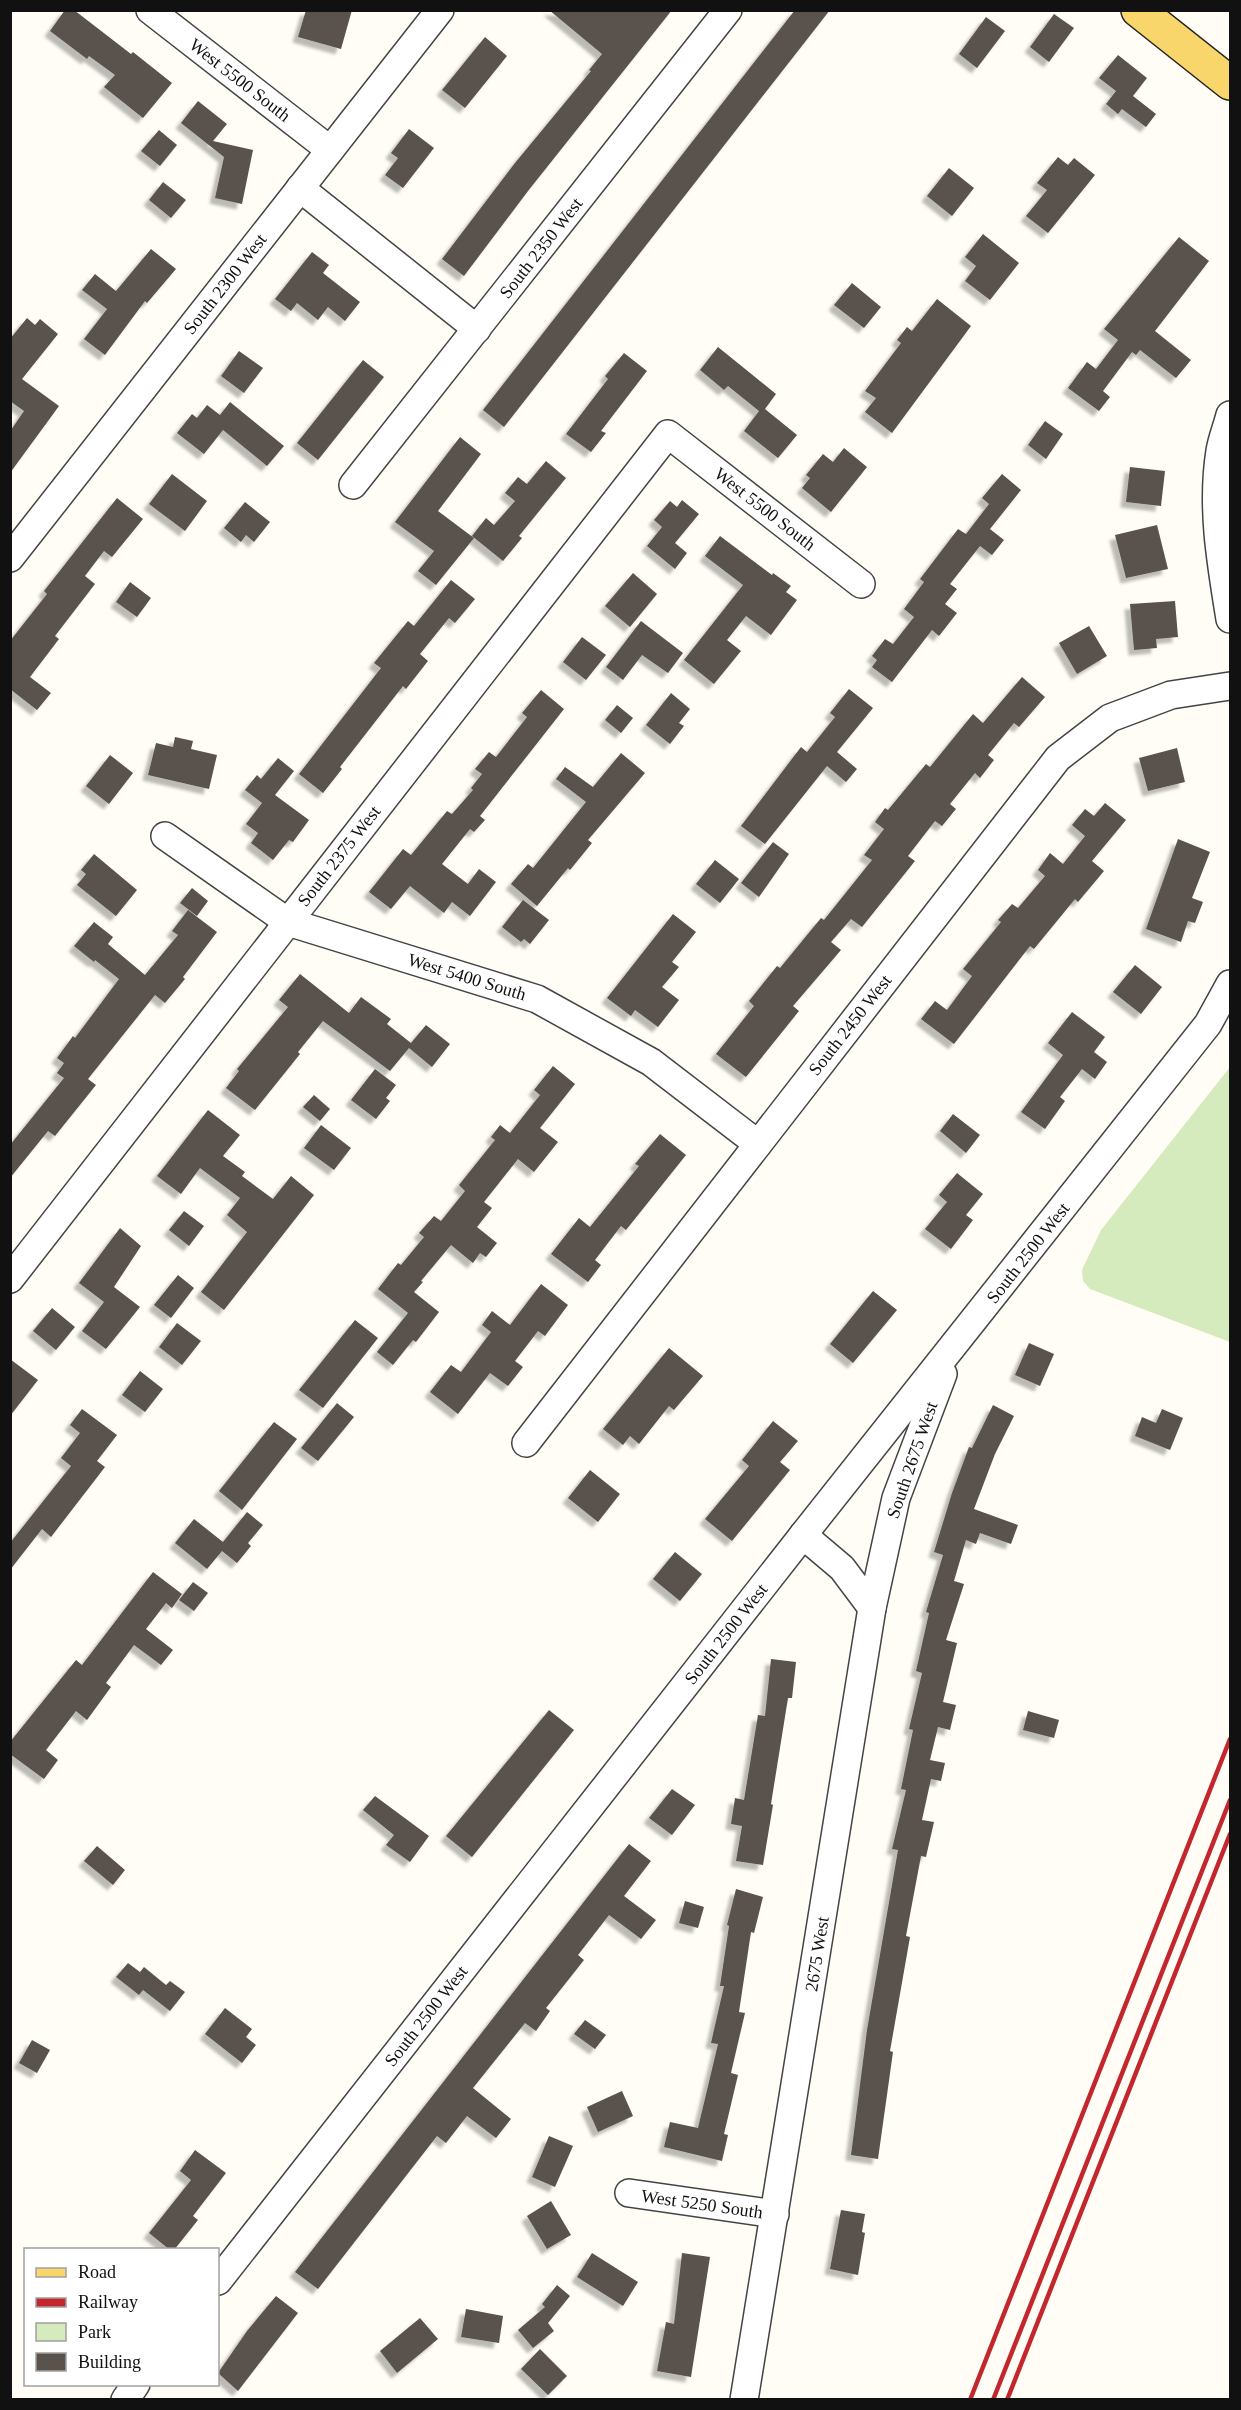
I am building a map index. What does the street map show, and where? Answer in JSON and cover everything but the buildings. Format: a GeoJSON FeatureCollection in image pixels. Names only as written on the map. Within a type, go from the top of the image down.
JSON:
{"type":"FeatureCollection","features":[{"type":"Feature","properties":{"kind":"main road"},"geometry":{"type":"LineString","coordinates":[[1138,10],[1230,83]]}},
{"type":"Feature","properties":{"kind":"street","name":"West 5500 South"},"geometry":{"type":"LineString","coordinates":[[150,10],[330,150]]}},
{"type":"Feature","properties":{"kind":"street","name":"South 2300 West"},"geometry":{"type":"LineString","coordinates":[[10,558],[440,10]]}},
{"type":"Feature","properties":{"kind":"street","name":"South 2350 West"},"geometry":{"type":"LineString","coordinates":[[353,485],[728,10]]}},
{"type":"Feature","properties":{"kind":"street"},"geometry":{"type":"LineString","coordinates":[[300,188],[477,329]]}},
{"type":"Feature","properties":{"kind":"street"},"geometry":{"type":"LineString","coordinates":[[1230,415],[1220,450],[1216,496],[1220,557],[1230,619]]}},
{"type":"Feature","properties":{"kind":"street","name":"West 5500 South"},"geometry":{"type":"LineString","coordinates":[[668,434],[861,584]]}},
{"type":"Feature","properties":{"kind":"street","name":"South 2375 West"},"geometry":{"type":"LineString","coordinates":[[10,1279],[668,434]]}},
{"type":"Feature","properties":{"kind":"street","name":"South 2450 West"},"geometry":{"type":"LineString","coordinates":[[526,1443],[1058,758],[1110,718],[1171,695],[1230,686]]}},
{"type":"Feature","properties":{"kind":"street","name":"West 5400 South"},"geometry":{"type":"LineString","coordinates":[[165,836],[288,922],[537,999],[651,1062],[758,1144]]}},
{"type":"Feature","properties":{"kind":"street","name":"South 2500 West"},"geometry":{"type":"LineString","coordinates":[[219,2280],[803,1535],[952,1350],[1208,1024],[1230,984]]}},
{"type":"Feature","properties":{"kind":"street","name":"South 2675 West"},"geometry":{"type":"LineString","coordinates":[[872,1608],[896,1498],[952,1350]]}},
{"type":"Feature","properties":{"kind":"street"},"geometry":{"type":"LineString","coordinates":[[803,1535],[842,1568],[872,1608]]}},
{"type":"Feature","properties":{"kind":"street","name":"2675 West"},"geometry":{"type":"LineString","coordinates":[[744,2400],[872,1608]]}},
{"type":"Feature","properties":{"kind":"street","name":"West 5250 South"},"geometry":{"type":"LineString","coordinates":[[629,2193],[775,2214]]}},
{"type":"Feature","properties":{"kind":"street"},"geometry":{"type":"LineString","coordinates":[[125,2400],[135,2386]]}},
{"type":"Feature","properties":{"kind":"green space"},"geometry":{"type":"Polygon","coordinates":[[[1230,1067],[1230,1342],[1090,1289],[1083,1281],[1082,1270],[1101,1230],[1230,1067]]]}},
{"type":"Feature","properties":{"kind":"railway"},"geometry":{"type":"LineString","coordinates":[[970,2400],[1230,1739]]}},
{"type":"Feature","properties":{"kind":"railway"},"geometry":{"type":"LineString","coordinates":[[993,2400],[1230,1800]]}},
{"type":"Feature","properties":{"kind":"railway"},"geometry":{"type":"LineString","coordinates":[[1007,2400],[1230,1834]]}}]}
